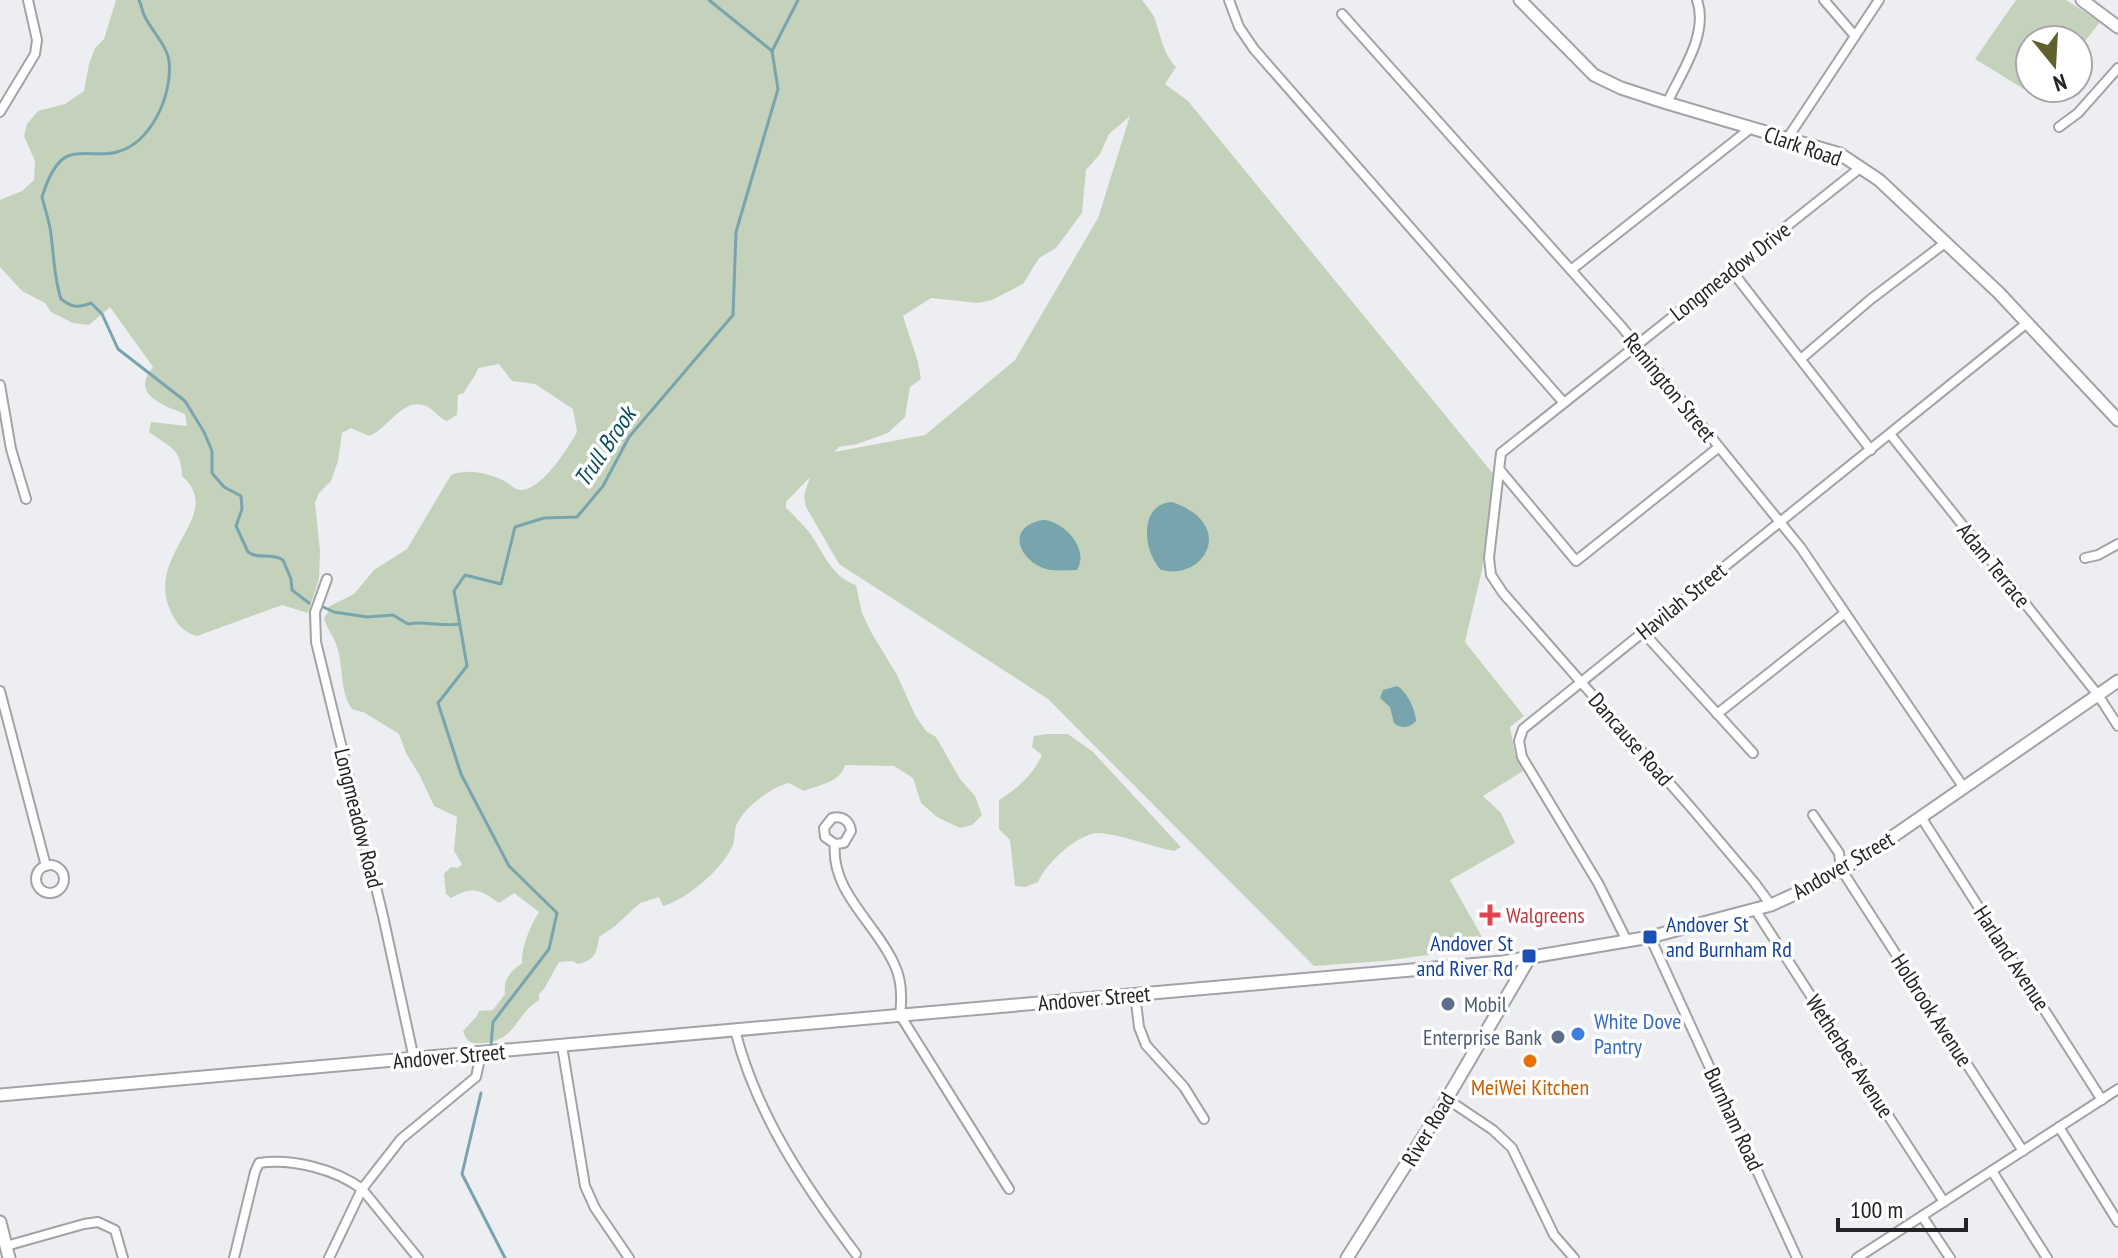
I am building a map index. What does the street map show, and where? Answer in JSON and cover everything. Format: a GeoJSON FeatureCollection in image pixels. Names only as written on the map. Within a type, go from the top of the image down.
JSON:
{"type":"FeatureCollection","features":[{"type":"Feature","properties":{"kind":"main road","name":"Clark Road"},"geometry":{"type":"LineString","coordinates":[[1520,0],[1594,75],[1621,88],[1667,103],[1840,154],[1879,180],[2027,323],[2118,420]]}},
{"type":"Feature","properties":{"kind":"main road"},"geometry":{"type":"LineString","coordinates":[[2082,0],[2118,27]]}},
{"type":"Feature","properties":{"kind":"main road","name":"Andover Street"},"geometry":{"type":"LineString","coordinates":[[0,1095],[1502,962],[1650,937],[1756,911],[1841,869],[2118,681]]}},
{"type":"Feature","properties":{"kind":"main road","name":"River Road"},"geometry":{"type":"LineString","coordinates":[[1347,1258],[1447,1099],[1530,957]]}},
{"type":"Feature","properties":{"kind":"main road"},"geometry":{"type":"LineString","coordinates":[[0,1222],[5,1245]]}},
{"type":"Feature","properties":{"kind":"street"},"geometry":{"type":"LineString","coordinates":[[0,112],[35,54],[37,40],[28,0]]}},
{"type":"Feature","properties":{"kind":"street"},"geometry":{"type":"LineString","coordinates":[[1229,0],[1239,27],[1254,49],[1564,403]]}},
{"type":"Feature","properties":{"kind":"street"},"geometry":{"type":"LineString","coordinates":[[1667,103],[1697,36],[1700,11],[1697,0]]}},
{"type":"Feature","properties":{"kind":"street"},"geometry":{"type":"LineString","coordinates":[[1824,0],[1855,36]]}},
{"type":"Feature","properties":{"kind":"street"},"geometry":{"type":"LineString","coordinates":[[1787,139],[1879,0]]}},
{"type":"Feature","properties":{"kind":"street","name":"Remington Street"},"geometry":{"type":"LineString","coordinates":[[1342,14],[1637,345],[1780,522],[1964,788]]}},
{"type":"Feature","properties":{"kind":"street"},"geometry":{"type":"LineString","coordinates":[[2059,127],[2078,113],[2118,68]]}},
{"type":"Feature","properties":{"kind":"street"},"geometry":{"type":"LineString","coordinates":[[1571,270],[1751,128]]}},
{"type":"Feature","properties":{"kind":"street","name":"Longmeadow Drive"},"geometry":{"type":"LineString","coordinates":[[1499,470],[1501,453],[1860,168]]}},
{"type":"Feature","properties":{"kind":"street"},"geometry":{"type":"LineString","coordinates":[[1802,358],[1871,299],[1945,243]]}},
{"type":"Feature","properties":{"kind":"street"},"geometry":{"type":"LineString","coordinates":[[1731,270],[1871,450]]}},
{"type":"Feature","properties":{"kind":"street","name":"Havilah Street"},"geometry":{"type":"LineString","coordinates":[[1627,941],[1598,883],[1521,754],[1519,741],[1523,729],[2027,323]]}},
{"type":"Feature","properties":{"kind":"street"},"geometry":{"type":"LineString","coordinates":[[0,385],[11,449],[26,499]]}},
{"type":"Feature","properties":{"kind":"street","name":"Adam Terrace"},"geometry":{"type":"LineString","coordinates":[[1890,434],[2098,695],[2118,726]]}},
{"type":"Feature","properties":{"kind":"street"},"geometry":{"type":"LineString","coordinates":[[1499,470],[1576,561],[1719,447]]}},
{"type":"Feature","properties":{"kind":"street"},"geometry":{"type":"LineString","coordinates":[[0,452],[11,449]]}},
{"type":"Feature","properties":{"kind":"street","name":"Dancause Road"},"geometry":{"type":"LineString","coordinates":[[1499,470],[1489,558],[1491,575],[1503,593],[1714,834],[1771,905]]}},
{"type":"Feature","properties":{"kind":"street"},"geometry":{"type":"LineString","coordinates":[[2085,558],[2118,544]]}},
{"type":"Feature","properties":{"kind":"street","name":"Longmeadow Road"},"geometry":{"type":"LineString","coordinates":[[327,579],[315,612],[316,642],[383,916],[414,1059]]}},
{"type":"Feature","properties":{"kind":"street"},"geometry":{"type":"LineString","coordinates":[[1717,714],[1845,613]]}},
{"type":"Feature","properties":{"kind":"street"},"geometry":{"type":"LineString","coordinates":[[1642,631],[1753,753]]}},
{"type":"Feature","properties":{"kind":"street"},"geometry":{"type":"LineString","coordinates":[[0,691],[46,866]]}},
{"type":"Feature","properties":{"kind":"street","name":"Holbrook Avenue"},"geometry":{"type":"LineString","coordinates":[[1813,815],[1839,853],[1841,869],[2023,1151]]}},
{"type":"Feature","properties":{"kind":"street","name":"Harland Avenue"},"geometry":{"type":"LineString","coordinates":[[1921,817],[2102,1100]]}},
{"type":"Feature","properties":{"kind":"street"},"geometry":{"type":"LineString","coordinates":[[835,844],[836,866],[843,884],[896,967],[900,1015],[1009,1189]]}},
{"type":"Feature","properties":{"kind":"street","name":"Wetherbee Avenue"},"geometry":{"type":"LineString","coordinates":[[1756,911],[1944,1202]]}},
{"type":"Feature","properties":{"kind":"street","name":"Burnham Road"},"geometry":{"type":"LineString","coordinates":[[1650,937],[1797,1258]]}},
{"type":"Feature","properties":{"kind":"street"},"geometry":{"type":"LineString","coordinates":[[1135,994],[1139,1027],[1146,1045],[1184,1087],[1204,1119]]}},
{"type":"Feature","properties":{"kind":"street"},"geometry":{"type":"LineString","coordinates":[[735,1030],[741,1052],[783,1148],[856,1254]]}},
{"type":"Feature","properties":{"kind":"street"},"geometry":{"type":"LineString","coordinates":[[562,1046],[585,1186],[595,1208],[629,1258]]}},
{"type":"Feature","properties":{"kind":"street"},"geometry":{"type":"LineString","coordinates":[[329,1258],[362,1189],[401,1139],[476,1077],[481,1054]]}},
{"type":"Feature","properties":{"kind":"street"},"geometry":{"type":"LineString","coordinates":[[1857,1258],[2118,1089]]}},
{"type":"Feature","properties":{"kind":"street"},"geometry":{"type":"LineString","coordinates":[[1447,1099],[1493,1130],[1512,1148],[1554,1235],[1574,1258]]}},
{"type":"Feature","properties":{"kind":"street"},"geometry":{"type":"LineString","coordinates":[[2059,1127],[2118,1222]]}},
{"type":"Feature","properties":{"kind":"street"},"geometry":{"type":"LineString","coordinates":[[234,1258],[259,1163],[289,1162],[345,1178],[362,1189],[418,1258]]}},
{"type":"Feature","properties":{"kind":"street"},"geometry":{"type":"LineString","coordinates":[[1992,1171],[2047,1258]]}},
{"type":"Feature","properties":{"kind":"street"},"geometry":{"type":"LineString","coordinates":[[1922,1216],[1950,1258]]}},
{"type":"Feature","properties":{"kind":"street"},"geometry":{"type":"LineString","coordinates":[[5,1245],[98,1222],[115,1230],[123,1258]]}},
{"type":"Feature","properties":{"kind":"green space"},"geometry":{"type":"Polygon","coordinates":[[[116,0],[1142,0],[1154,17],[1165,49],[1176,67],[1165,84],[1188,101],[1495,476],[1482,570],[1465,642],[1524,716],[1510,727],[1515,754],[1523,771],[1483,796],[1501,813],[1515,843],[1450,880],[1482,937],[1479,948],[1384,961],[1314,966],[1048,699],[839,564],[806,507],[804,496],[810,477],[786,502],[786,508],[809,532],[834,570],[856,585],[862,613],[897,675],[916,717],[927,732],[936,737],[960,779],[975,796],[982,815],[972,825],[960,828],[937,817],[921,803],[913,778],[894,766],[845,765],[834,779],[804,791],[789,783],[782,785],[758,800],[739,819],[728,854],[704,882],[673,903],[663,906],[659,897],[640,903],[599,937],[596,952],[591,958],[577,964],[573,961],[559,962],[539,994],[539,1000],[502,1038],[477,1043],[469,1041],[463,1031],[479,1011],[493,1010],[505,994],[506,980],[522,963],[527,937],[539,912],[514,893],[499,903],[476,891],[451,898],[446,894],[444,874],[451,867],[458,868],[462,864],[454,851],[457,817],[434,806],[399,734],[365,713],[352,709],[345,694],[337,647],[324,618],[328,607],[354,594],[374,570],[407,549],[451,475],[479,472],[525,490],[543,479],[577,432],[573,409],[535,384],[512,381],[499,364],[478,368],[464,393],[458,395],[457,415],[447,421],[429,407],[418,404],[403,409],[369,436],[351,428],[342,433],[331,481],[319,493],[315,503],[320,551],[319,579],[308,613],[282,605],[197,636],[184,630],[171,612],[165,591],[167,572],[191,521],[195,506],[193,491],[182,476],[177,454],[149,432],[151,422],[187,426],[185,414],[159,403],[147,392],[145,385],[153,367],[110,307],[89,325],[73,323],[22,291],[0,267],[0,200],[22,191],[34,180],[35,161],[24,136],[27,124],[38,111],[65,104],[84,91],[95,48],[104,39],[116,0]],[[1130,116],[1109,134],[1100,154],[1086,170],[1082,213],[1056,248],[1039,258],[1023,284],[992,300],[978,303],[931,298],[903,316],[921,379],[910,387],[905,417],[888,433],[839,447],[834,452],[925,435],[1015,360],[1098,218],[1130,116]]]}},
{"type":"Feature","properties":{"kind":"green space"},"geometry":{"type":"Polygon","coordinates":[[[2016,0],[2066,0],[2100,22],[2094,30],[2094,24],[2014,24],[2014,83],[1975,59],[2016,0]]]}},
{"type":"Feature","properties":{"kind":"green space"},"geometry":{"type":"Polygon","coordinates":[[[1068,734],[1093,752],[1181,847],[1174,851],[1118,836],[1092,834],[1064,850],[1038,882],[1025,887],[1015,886],[1010,840],[999,829],[999,800],[1034,769],[1042,755],[1032,747],[1034,736],[1068,734]]]}},
{"type":"Feature","properties":{"kind":"water"},"geometry":{"type":"Polygon","coordinates":[[[1172,502],[1192,512],[1204,523],[1209,536],[1201,559],[1177,571],[1161,570],[1155,562],[1150,552],[1147,530],[1153,511],[1172,502]]]}},
{"type":"Feature","properties":{"kind":"water"},"geometry":{"type":"Polygon","coordinates":[[[1043,520],[1059,525],[1073,538],[1080,553],[1077,570],[1050,570],[1031,561],[1024,553],[1020,545],[1023,530],[1043,520]]]}},
{"type":"Feature","properties":{"kind":"water"},"geometry":{"type":"Polygon","coordinates":[[[1397,686],[1414,712],[1416,721],[1408,726],[1394,723],[1390,707],[1380,698],[1383,690],[1397,686]]]}},
{"type":"Feature","properties":{"kind":"waterway"},"geometry":{"type":"LineString","coordinates":[[139,0],[144,15],[168,55],[167,88],[157,116],[140,139],[117,152],[68,156],[51,174],[42,197],[61,299],[72,306],[91,303],[102,314],[118,349],[185,401],[212,451],[212,473],[224,487],[241,496],[242,509],[236,526],[248,552],[283,560],[292,590],[309,603]]}},
{"type":"Feature","properties":{"kind":"waterway","name":"Trull Brook"},"geometry":{"type":"LineString","coordinates":[[491,1045],[493,1022],[549,949],[557,913],[509,866],[461,774],[438,703],[467,666],[454,591],[465,575],[501,584],[515,527],[544,518],[577,517],[603,486],[629,437],[733,315],[736,232],[778,89],[772,51],[709,0]]}},
{"type":"Feature","properties":{"kind":"waterway"},"geometry":{"type":"LineString","coordinates":[[772,51],[798,0]]}},
{"type":"Feature","properties":{"kind":"waterway"},"geometry":{"type":"LineString","coordinates":[[323,607],[334,612],[367,617],[393,615],[408,624],[459,624]]}},
{"type":"Feature","properties":{"kind":"waterway","name":"Trull Brook"},"geometry":{"type":"LineString","coordinates":[[481,1093],[462,1174],[505,1258]]}},
{"type":"Feature","properties":{"kind":"place","name":"Walgreens"},"geometry":{"type":"Point","coordinates":[1490,915]}},
{"type":"Feature","properties":{"kind":"place","name":"Andover St and Burnham Rd"},"geometry":{"type":"Point","coordinates":[1650,937]}},
{"type":"Feature","properties":{"kind":"place","name":"Andover St and River Rd"},"geometry":{"type":"Point","coordinates":[1529,956]}},
{"type":"Feature","properties":{"kind":"place","name":"Mobil"},"geometry":{"type":"Point","coordinates":[1448,1004]}},
{"type":"Feature","properties":{"kind":"place","name":"White Dove Pantry"},"geometry":{"type":"Point","coordinates":[1578,1034]}},
{"type":"Feature","properties":{"kind":"place","name":"Enterprise Bank"},"geometry":{"type":"Point","coordinates":[1558,1037]}},
{"type":"Feature","properties":{"kind":"place","name":"MeiWei Kitchen"},"geometry":{"type":"Point","coordinates":[1530,1061]}}]}
